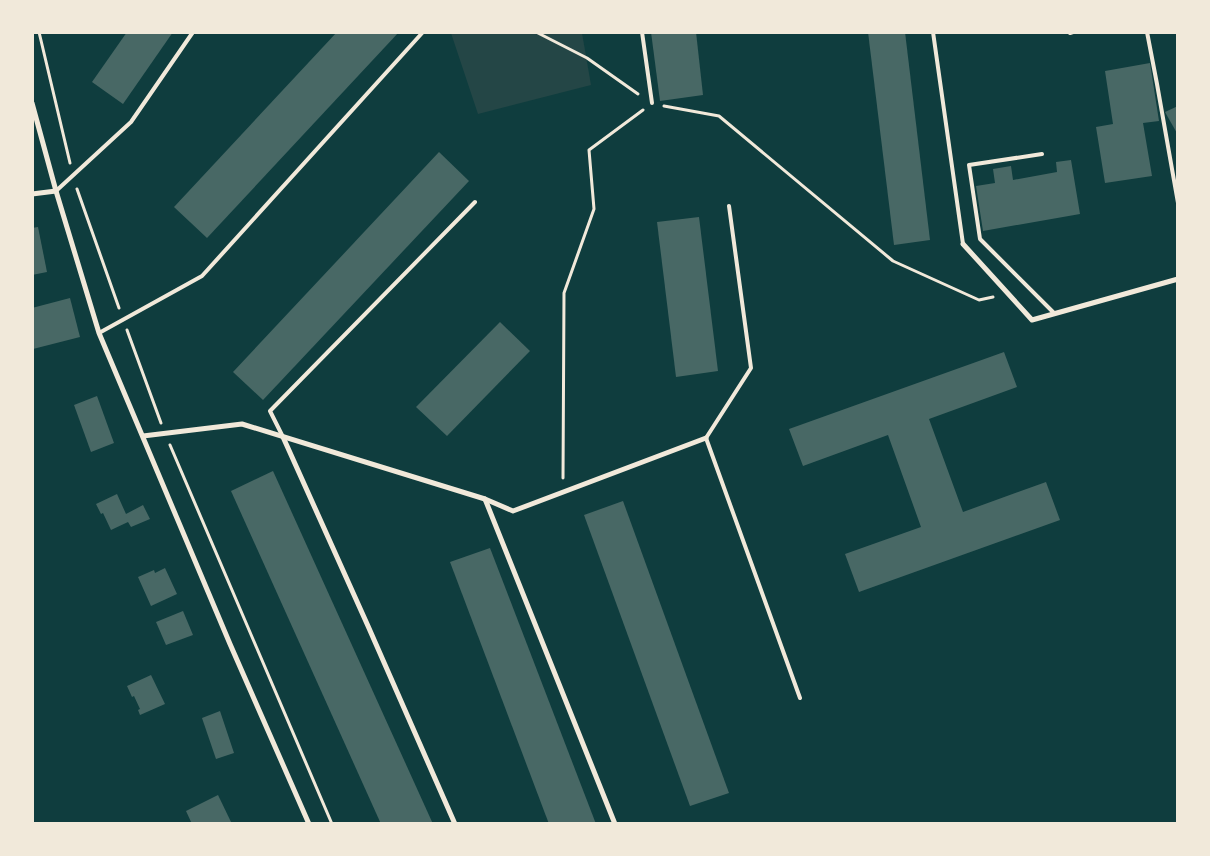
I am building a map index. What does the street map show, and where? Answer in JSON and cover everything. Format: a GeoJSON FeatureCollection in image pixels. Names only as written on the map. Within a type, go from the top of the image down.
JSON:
{"type":"FeatureCollection","features":[{"type":"Feature","properties":{"kind":"street"},"geometry":{"type":"LineString","coordinates":[[32,102],[56,191],[99,333],[226,635],[309,824]]}},
{"type":"Feature","properties":{"kind":"street"},"geometry":{"type":"LineString","coordinates":[[32,194],[56,191]]}},
{"type":"Feature","properties":{"kind":"street"},"geometry":{"type":"LineString","coordinates":[[963,244],[1032,320],[1178,279]]}},
{"type":"Feature","properties":{"kind":"street"},"geometry":{"type":"LineString","coordinates":[[143,436],[242,424],[485,499],[513,511],[706,438]]}},
{"type":"Feature","properties":{"kind":"street"},"geometry":{"type":"LineString","coordinates":[[282,437],[455,824]]}},
{"type":"Feature","properties":{"kind":"street"},"geometry":{"type":"LineString","coordinates":[[485,499],[615,824]]}},
{"type":"Feature","properties":{"kind":"lane"},"geometry":{"type":"LineString","coordinates":[[56,191],[131,122],[193,32]]}},
{"type":"Feature","properties":{"kind":"lane"},"geometry":{"type":"LineString","coordinates":[[99,333],[202,276],[423,32]]}},
{"type":"Feature","properties":{"kind":"lane"},"geometry":{"type":"LineString","coordinates":[[642,32],[652,103]]}},
{"type":"Feature","properties":{"kind":"lane"},"geometry":{"type":"LineString","coordinates":[[932,32],[963,244]]}},
{"type":"Feature","properties":{"kind":"lane"},"geometry":{"type":"LineString","coordinates":[[1147,32],[1178,203]]}},
{"type":"Feature","properties":{"kind":"lane"},"geometry":{"type":"LineString","coordinates":[[1042,154],[969,165],[980,239],[1054,313]]}},
{"type":"Feature","properties":{"kind":"lane"},"geometry":{"type":"LineString","coordinates":[[282,437],[270,411],[475,202]]}},
{"type":"Feature","properties":{"kind":"lane"},"geometry":{"type":"LineString","coordinates":[[729,206],[751,368],[706,438],[800,698]]}},
{"type":"Feature","properties":{"kind":"path"},"geometry":{"type":"LineString","coordinates":[[39,32],[73,176],[165,434],[332,824]]}},
{"type":"Feature","properties":{"kind":"path"},"geometry":{"type":"LineString","coordinates":[[536,32],[587,58],[652,103],[719,116],[893,260],[979,300],[1008,294]]}},
{"type":"Feature","properties":{"kind":"path"},"geometry":{"type":"LineString","coordinates":[[563,492],[564,293],[594,209],[589,150],[652,103]]}},
{"type":"Feature","properties":{"kind":"shaded area"},"geometry":{"type":"Polygon","coordinates":[[[451,33],[582,33],[591,85],[478,114],[451,33]]]}},
{"type":"Feature","properties":{"kind":"building"},"geometry":{"type":"Polygon","coordinates":[[[127,32],[173,32],[123,104],[92,82],[127,32]]]}},
{"type":"Feature","properties":{"kind":"building"},"geometry":{"type":"Polygon","coordinates":[[[337,32],[399,32],[207,238],[174,207],[337,32]]]}},
{"type":"Feature","properties":{"kind":"building"},"geometry":{"type":"Polygon","coordinates":[[[651,32],[696,32],[703,95],[660,101],[651,32]]]}},
{"type":"Feature","properties":{"kind":"building"},"geometry":{"type":"Polygon","coordinates":[[[868,32],[905,32],[930,240],[894,245],[868,32]]]}},
{"type":"Feature","properties":{"kind":"building"},"geometry":{"type":"Polygon","coordinates":[[[1150,63],[1159,121],[1143,123],[1152,176],[1105,183],[1096,127],[1113,124],[1105,71],[1150,63]]]}},
{"type":"Feature","properties":{"kind":"building"},"geometry":{"type":"Polygon","coordinates":[[[1178,106],[1178,135],[1165,112],[1178,106]]]}},
{"type":"Feature","properties":{"kind":"building"},"geometry":{"type":"Polygon","coordinates":[[[439,152],[469,181],[263,400],[233,372],[439,152]]]}},
{"type":"Feature","properties":{"kind":"building"},"geometry":{"type":"Polygon","coordinates":[[[1071,160],[1080,214],[983,231],[976,186],[995,183],[993,169],[1011,166],[1013,180],[1057,172],[1056,162],[1071,160]]]}},
{"type":"Feature","properties":{"kind":"building"},"geometry":{"type":"Polygon","coordinates":[[[699,217],[718,371],[676,377],[657,222],[699,217]]]}},
{"type":"Feature","properties":{"kind":"building"},"geometry":{"type":"Polygon","coordinates":[[[38,227],[47,272],[32,275],[32,228],[38,227]]]}},
{"type":"Feature","properties":{"kind":"building"},"geometry":{"type":"Polygon","coordinates":[[[70,298],[80,337],[33,349],[32,308],[70,298]]]}},
{"type":"Feature","properties":{"kind":"building"},"geometry":{"type":"Polygon","coordinates":[[[500,322],[530,351],[447,436],[416,407],[500,322]]]}},
{"type":"Feature","properties":{"kind":"building"},"geometry":{"type":"Polygon","coordinates":[[[1004,352],[1017,387],[929,419],[963,512],[1046,482],[1060,520],[859,592],[845,554],[921,527],[888,435],[803,466],[789,429],[1004,352]]]}},
{"type":"Feature","properties":{"kind":"building"},"geometry":{"type":"Polygon","coordinates":[[[97,396],[114,443],[91,452],[74,405],[97,396]]]}},
{"type":"Feature","properties":{"kind":"building"},"geometry":{"type":"Polygon","coordinates":[[[273,471],[433,824],[381,824],[231,491],[273,471]]]}},
{"type":"Feature","properties":{"kind":"building"},"geometry":{"type":"Polygon","coordinates":[[[117,494],[126,514],[143,505],[150,519],[131,527],[128,522],[111,530],[103,513],[101,514],[96,504],[117,494]]]}},
{"type":"Feature","properties":{"kind":"building"},"geometry":{"type":"Polygon","coordinates":[[[623,501],[729,793],[690,806],[584,515],[623,501]]]}},
{"type":"Feature","properties":{"kind":"building"},"geometry":{"type":"Polygon","coordinates":[[[490,548],[596,824],[549,824],[450,562],[490,548]]]}},
{"type":"Feature","properties":{"kind":"building"},"geometry":{"type":"Polygon","coordinates":[[[165,568],[177,594],[151,606],[138,577],[154,570],[155,573],[165,568]]]}},
{"type":"Feature","properties":{"kind":"building"},"geometry":{"type":"Polygon","coordinates":[[[183,611],[193,635],[166,645],[156,622],[183,611]]]}},
{"type":"Feature","properties":{"kind":"building"},"geometry":{"type":"Polygon","coordinates":[[[151,675],[165,704],[140,715],[138,710],[140,709],[127,686],[151,675]]]}},
{"type":"Feature","properties":{"kind":"building"},"geometry":{"type":"Polygon","coordinates":[[[220,711],[234,753],[216,759],[202,718],[220,711]]]}},
{"type":"Feature","properties":{"kind":"building"},"geometry":{"type":"Polygon","coordinates":[[[218,795],[232,824],[192,824],[186,811],[218,795]]]}}]}
